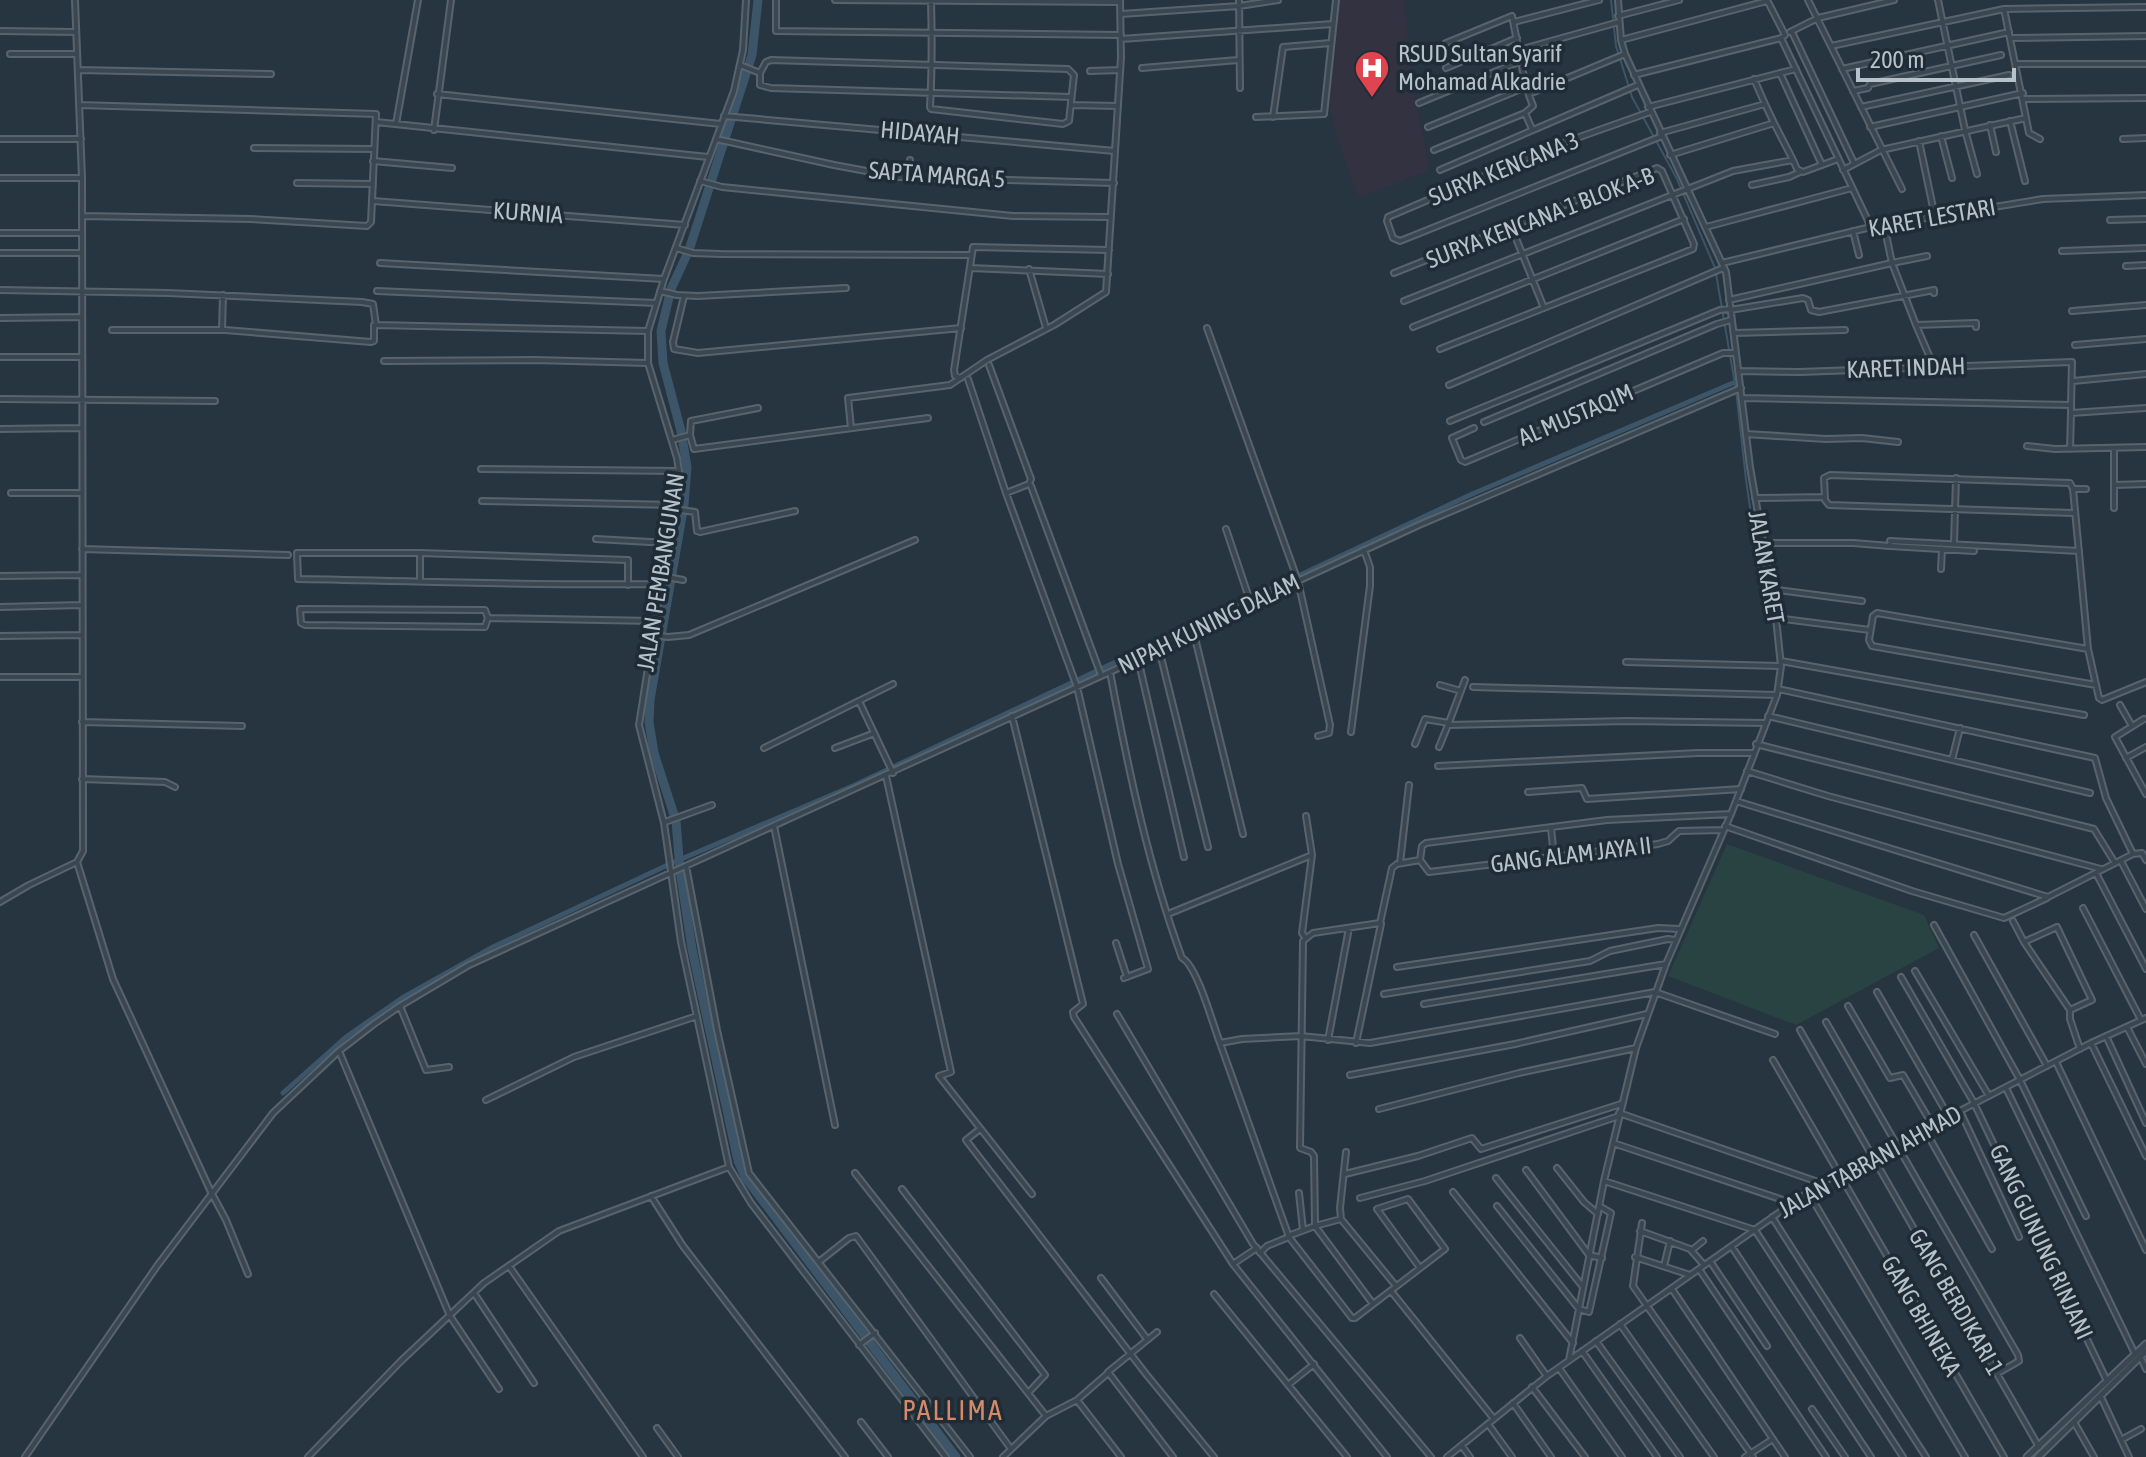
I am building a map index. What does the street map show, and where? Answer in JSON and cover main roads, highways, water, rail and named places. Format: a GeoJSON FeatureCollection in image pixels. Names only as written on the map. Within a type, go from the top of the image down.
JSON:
{"type":"FeatureCollection","features":[{"type":"Feature","properties":{"kind":"waterway"},"geometry":{"type":"LineString","coordinates":[[758,0],[752,55],[689,250],[671,289],[661,331],[663,363],[687,467],[684,505],[650,700],[649,722],[654,753],[676,821],[692,949],[738,1161],[745,1177],[956,1457]]}},
{"type":"Feature","properties":{"kind":"waterway"},"geometry":{"type":"LineString","coordinates":[[1611,0],[1616,46],[1632,97],[1677,179],[1715,268],[1736,390],[1759,567]]}},
{"type":"Feature","properties":{"kind":"waterway"},"geometry":{"type":"LineString","coordinates":[[283,1093],[346,1037],[402,998],[493,947],[672,863],[855,785],[1470,495],[1733,383]]}},
{"type":"Feature","properties":{"kind":"waterway"},"geometry":{"type":"LineString","coordinates":[[2103,702],[2146,686]]}},
{"type":"Feature","properties":{"kind":"place","name":"RSUD Sultan Syarif Mohamad Alkadrie"},"geometry":{"type":"Point","coordinates":[1372,99]}},
{"type":"Feature","properties":{"kind":"district","name":"PALLIMA"},"geometry":{"type":"Point","coordinates":[953,1410]}}]}
